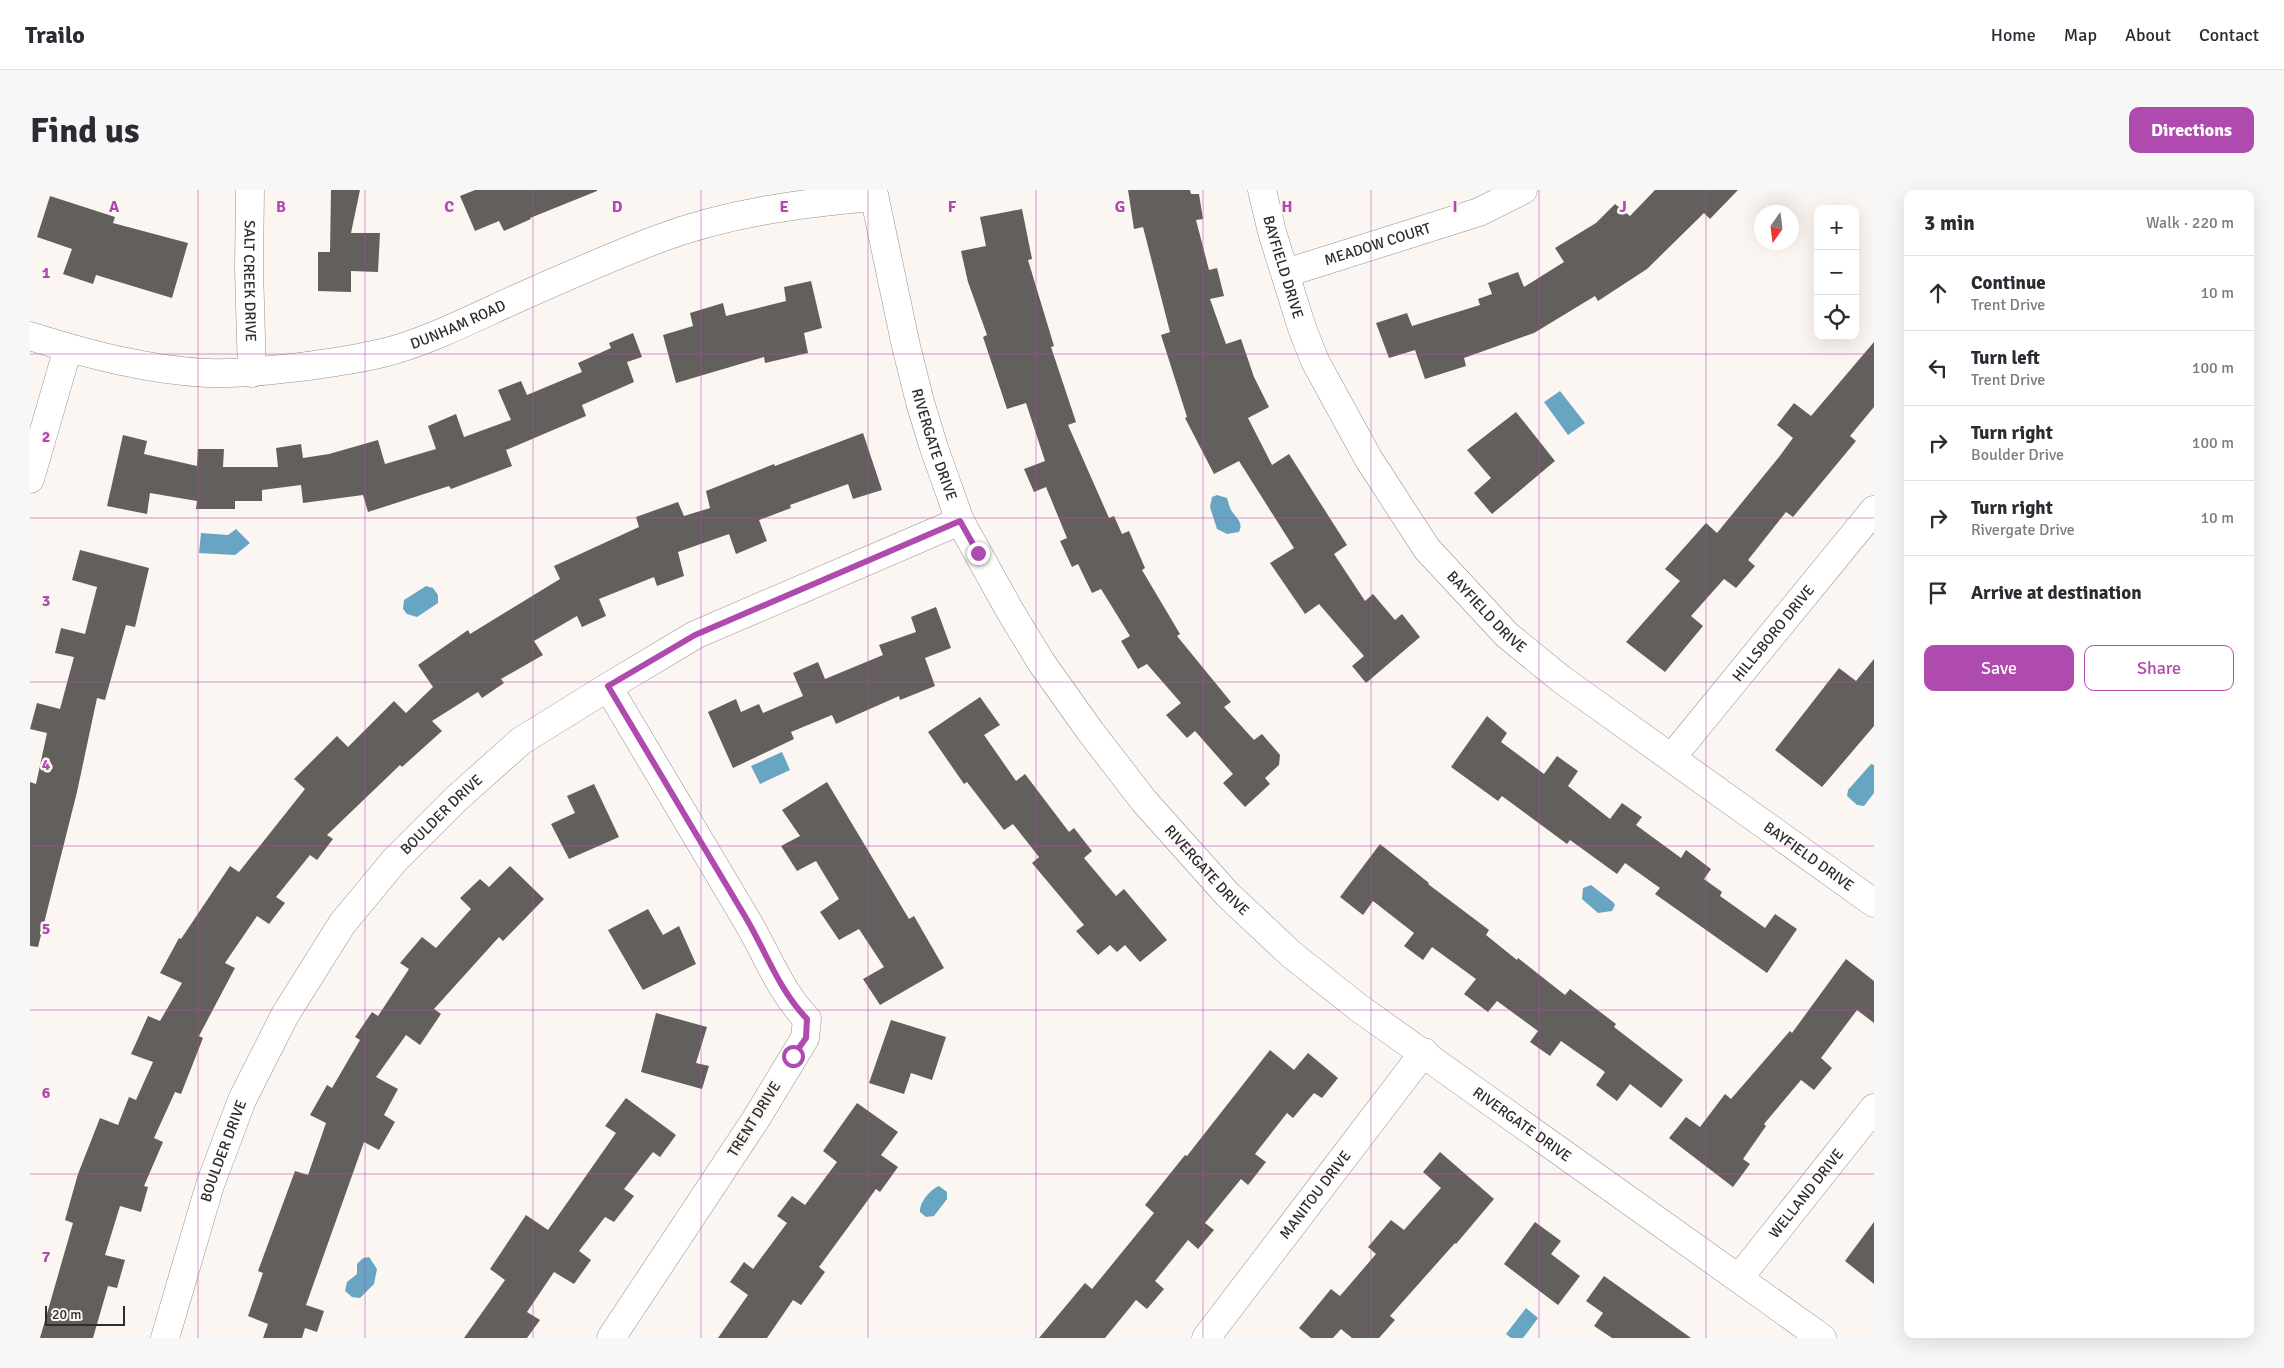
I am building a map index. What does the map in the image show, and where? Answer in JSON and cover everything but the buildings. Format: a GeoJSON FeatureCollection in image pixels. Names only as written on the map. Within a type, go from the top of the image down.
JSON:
{"type":"FeatureCollection","features":[{"type":"Feature","properties":{"kind":"street","name":"SALT CREEK DRIVE"},"geometry":{"type":"LineString","coordinates":[[250,190],[248,269],[252,372]]}},
{"type":"Feature","properties":{"kind":"street","name":"BAYFIELD DRIVE"},"geometry":{"type":"LineString","coordinates":[[1262,190],[1272,232],[1302,328],[1315,361],[1368,458],[1427,549],[1507,635],[1561,679],[1874,903]]}},
{"type":"Feature","properties":{"kind":"street","name":"MEADOW COURT"},"geometry":{"type":"LineString","coordinates":[[1286,273],[1480,212],[1524,190]]}},
{"type":"Feature","properties":{"kind":"street","name":"DUNHAM ROAD"},"geometry":{"type":"LineString","coordinates":[[30,336],[68,348],[152,366],[206,373],[252,372],[343,362],[392,350],[442,333],[516,299],[658,239],[696,227],[811,202],[874,194]]}},
{"type":"Feature","properties":{"kind":"street","name":"RIVERGATE DRIVE"},"geometry":{"type":"LineString","coordinates":[[874,194],[920,402],[960,521],[1041,662],[1090,731],[1144,801],[1228,895],[1292,955],[1359,1008],[1424,1052],[1822,1338]]}},
{"type":"Feature","properties":{"kind":"street"},"geometry":{"type":"LineString","coordinates":[[30,479],[68,348]]}},
{"type":"Feature","properties":{"kind":"street","name":"HILLSBORO DRIVE"},"geometry":{"type":"LineString","coordinates":[[1672,757],[1874,510]]}},
{"type":"Feature","properties":{"kind":"street","name":"BOULDER DRIVE"},"geometry":{"type":"LineString","coordinates":[[165,1338],[210,1185],[242,1100],[285,1015],[342,924],[394,861],[464,792],[521,741],[608,686],[695,635],[960,521]]}},
{"type":"Feature","properties":{"kind":"street","name":"TRENT DRIVE"},"geometry":{"type":"LineString","coordinates":[[608,686],[751,928],[774,973],[794,1006],[807,1019],[806,1038],[756,1119],[611,1338]]}},
{"type":"Feature","properties":{"kind":"street","name":"MANITOU DRIVE"},"geometry":{"type":"LineString","coordinates":[[1206,1338],[1424,1052]]}},
{"type":"Feature","properties":{"kind":"street","name":"WELLAND DRIVE"},"geometry":{"type":"LineString","coordinates":[[1738,1278],[1874,1108]]}},
{"type":"Feature","properties":{"kind":"water"},"geometry":{"type":"Polygon","coordinates":[[[1560,391],[1585,423],[1568,435],[1544,402],[1560,391]]]}},
{"type":"Feature","properties":{"kind":"water"},"geometry":{"type":"Polygon","coordinates":[[[1217,495],[1227,498],[1231,510],[1241,525],[1239,532],[1227,534],[1217,529],[1210,507],[1212,497],[1217,495]]]}},
{"type":"Feature","properties":{"kind":"water"},"geometry":{"type":"Polygon","coordinates":[[[236,529],[250,543],[235,555],[199,553],[201,533],[228,535],[236,529]]]}},
{"type":"Feature","properties":{"kind":"water"},"geometry":{"type":"Polygon","coordinates":[[[426,586],[433,588],[438,595],[438,603],[417,617],[407,614],[403,609],[404,600],[426,586]]]}},
{"type":"Feature","properties":{"kind":"water"},"geometry":{"type":"Polygon","coordinates":[[[782,752],[790,770],[760,784],[751,766],[782,752]]]}},
{"type":"Feature","properties":{"kind":"water"},"geometry":{"type":"Polygon","coordinates":[[[1871,764],[1874,765],[1874,793],[1864,806],[1857,805],[1847,796],[1848,790],[1871,764]]]}},
{"type":"Feature","properties":{"kind":"water"},"geometry":{"type":"Polygon","coordinates":[[[1591,885],[1613,902],[1615,905],[1612,911],[1598,913],[1582,899],[1583,888],[1591,885]]]}},
{"type":"Feature","properties":{"kind":"water"},"geometry":{"type":"Polygon","coordinates":[[[939,1186],[947,1192],[947,1199],[934,1216],[926,1217],[920,1212],[921,1204],[929,1193],[939,1186]]]}},
{"type":"Feature","properties":{"kind":"water"},"geometry":{"type":"Polygon","coordinates":[[[369,1257],[377,1269],[374,1284],[360,1298],[352,1297],[345,1291],[347,1282],[357,1274],[357,1264],[363,1258],[369,1257]]]}},
{"type":"Feature","properties":{"kind":"water"},"geometry":{"type":"Polygon","coordinates":[[[1526,1308],[1538,1318],[1523,1338],[1511,1338],[1506,1334],[1526,1308]]]}},
{"type":"Feature","properties":{"kind":"route"},"geometry":{"type":"LineString","coordinates":[[793,1056],[806,1038],[807,1019],[794,1006],[774,973],[751,928],[608,686],[695,635],[960,521],[978,553]]}}]}
